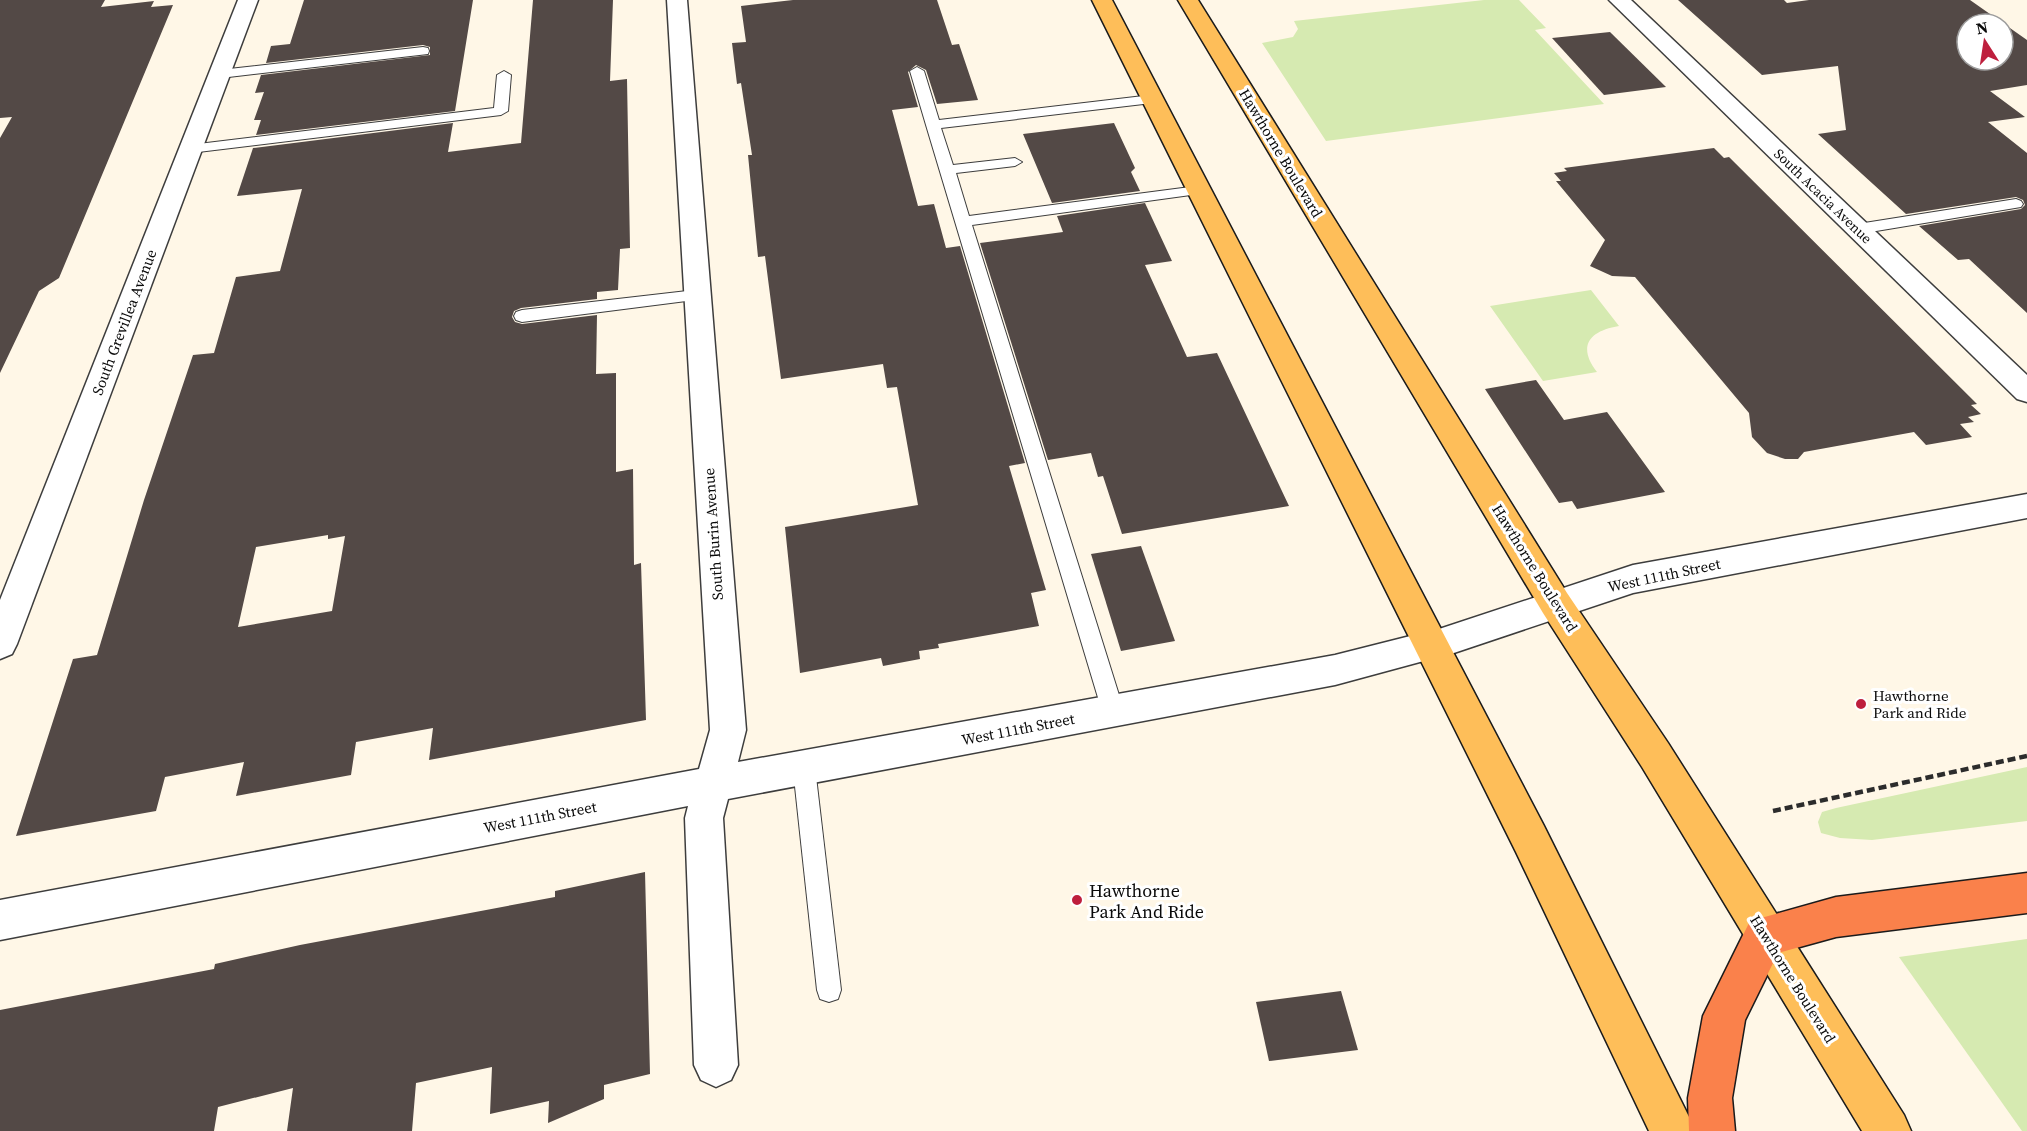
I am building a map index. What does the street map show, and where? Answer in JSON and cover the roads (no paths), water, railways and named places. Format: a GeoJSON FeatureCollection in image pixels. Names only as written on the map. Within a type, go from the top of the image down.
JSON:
{"type":"FeatureCollection","features":[{"type":"Feature","properties":{"kind":"highway"},"geometry":{"type":"LineString","coordinates":[[1711,1114],[1724,1016],[1765,936],[1836,917],[2027,893]]}},
{"type":"Feature","properties":{"kind":"main road"},"geometry":{"type":"LineString","coordinates":[[1102,0],[1530,839],[1666,1116]]}},
{"type":"Feature","properties":{"kind":"main road","name":"Hawthorne Boulevard"},"geometry":{"type":"LineString","coordinates":[[1188,0],[1555,603],[1655,755],[1765,936],[1888,1131]]}},
{"type":"Feature","properties":{"kind":"street","name":"South Grevillea Avenue"},"geometry":{"type":"LineString","coordinates":[[0,644],[248,0]]}},
{"type":"Feature","properties":{"kind":"street","name":"South Burin Avenue"},"geometry":{"type":"LineString","coordinates":[[677,0],[728,730],[704,819],[716,1065]]}},
{"type":"Feature","properties":{"kind":"street","name":"South Acacia Avenue"},"geometry":{"type":"LineString","coordinates":[[1619,0],[2027,392]]}},
{"type":"Feature","properties":{"kind":"street","name":"West 111th Street"},"geometry":{"type":"LineString","coordinates":[[0,920],[713,784],[1335,670],[1430,646],[1633,579],[2027,506]]}},
{"type":"Feature","properties":{"kind":"lane"},"geometry":{"type":"LineString","coordinates":[[220,74],[423,51]]}},
{"type":"Feature","properties":{"kind":"lane"},"geometry":{"type":"LineString","coordinates":[[917,71],[1113,711]]}},
{"type":"Feature","properties":{"kind":"lane"},"geometry":{"type":"LineString","coordinates":[[190,149],[501,111],[504,75]]}},
{"type":"Feature","properties":{"kind":"lane"},"geometry":{"type":"LineString","coordinates":[[933,125],[1152,99]]}},
{"type":"Feature","properties":{"kind":"lane"},"geometry":{"type":"LineString","coordinates":[[947,170],[1015,162]]}},
{"type":"Feature","properties":{"kind":"lane"},"geometry":{"type":"LineString","coordinates":[[963,221],[1198,190]]}},
{"type":"Feature","properties":{"kind":"lane"},"geometry":{"type":"LineString","coordinates":[[1858,229],[2016,204]]}},
{"type":"Feature","properties":{"kind":"lane"},"geometry":{"type":"LineString","coordinates":[[522,316],[696,294]]}},
{"type":"Feature","properties":{"kind":"lane"},"geometry":{"type":"LineString","coordinates":[[804,768],[829,990]]}},
{"type":"Feature","properties":{"kind":"place","name":"Hawthorne Park and Ride"},"geometry":{"type":"Point","coordinates":[1861,704]}},
{"type":"Feature","properties":{"kind":"place","name":"Hawthorne Park And Ride"},"geometry":{"type":"Point","coordinates":[1077,900]}}]}
